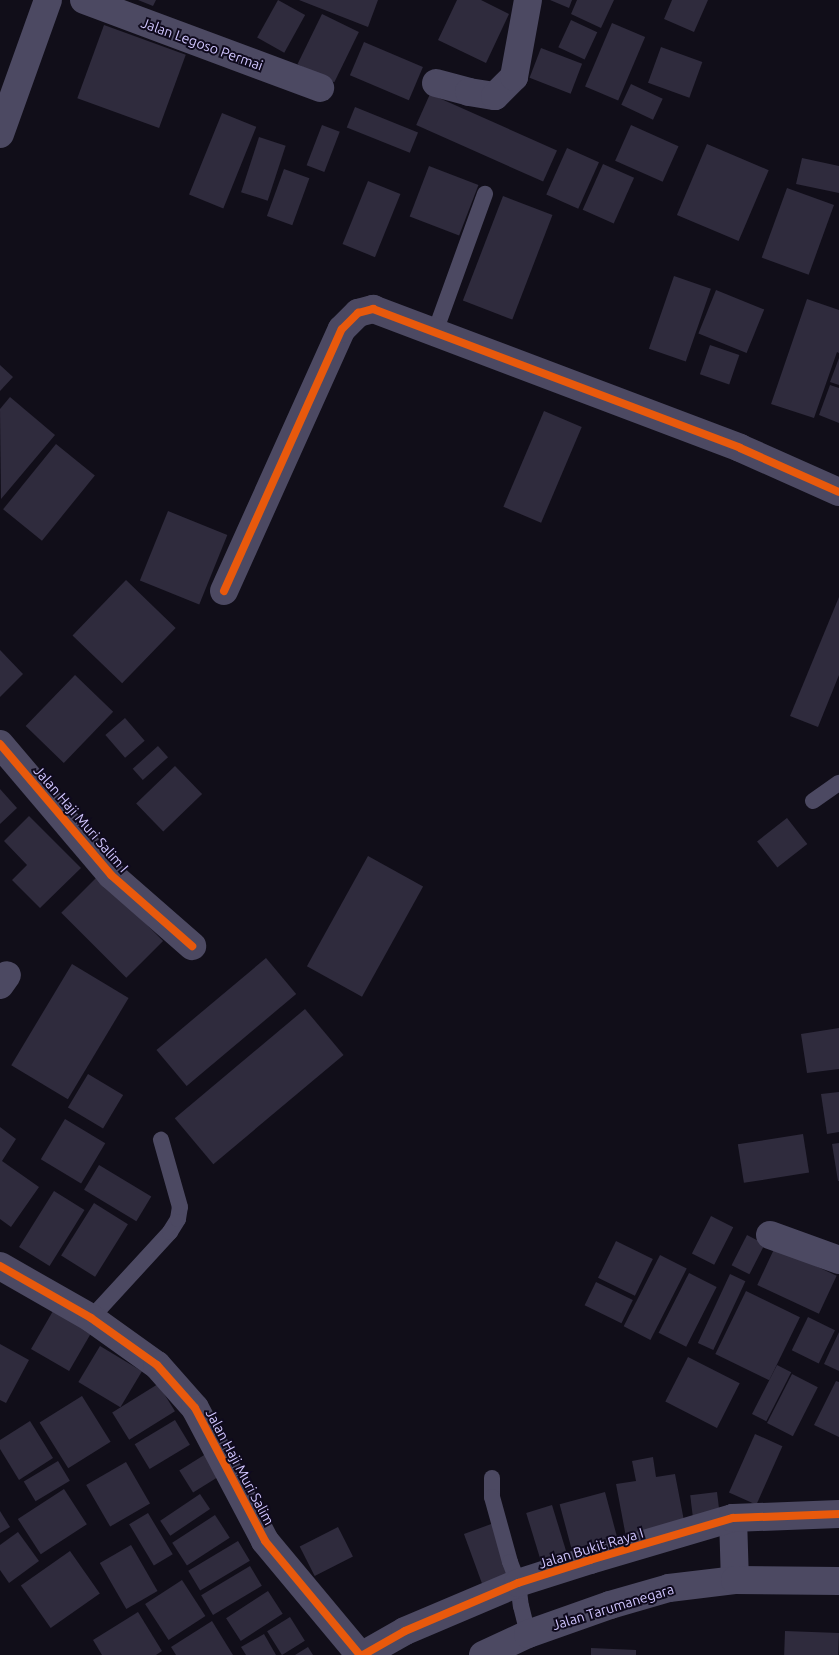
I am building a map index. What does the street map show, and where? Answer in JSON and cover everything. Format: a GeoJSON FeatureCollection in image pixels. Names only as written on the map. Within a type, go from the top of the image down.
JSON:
{"type":"FeatureCollection","features":[{"type":"Feature","properties":{"kind":"street"},"geometry":{"type":"LineString","coordinates":[[0,134],[48,0]]}},
{"type":"Feature","properties":{"kind":"street","name":"Jalan Legoso Permai"},"geometry":{"type":"LineString","coordinates":[[84,0],[320,88]]}},
{"type":"Feature","properties":{"kind":"street"},"geometry":{"type":"LineString","coordinates":[[436,82],[469,92],[495,96],[514,77],[528,0]]}},
{"type":"Feature","properties":{"kind":"street"},"geometry":{"type":"LineString","coordinates":[[224,591],[342,328],[358,313],[373,309],[740,448],[839,492]]}},
{"type":"Feature","properties":{"kind":"street","name":"Jalan Haji Muri Salim I"},"geometry":{"type":"LineString","coordinates":[[0,744],[111,875],[192,946]]}},
{"type":"Feature","properties":{"kind":"street"},"geometry":{"type":"LineString","coordinates":[[770,1235],[839,1260]]}},
{"type":"Feature","properties":{"kind":"street","name":"Jalan Haji Muri Salim"},"geometry":{"type":"LineString","coordinates":[[0,1266],[91,1318],[157,1365],[195,1408],[265,1541],[362,1655]]}},
{"type":"Feature","properties":{"kind":"street","name":"Jalan Bukit Raya I"},"geometry":{"type":"LineString","coordinates":[[362,1655],[405,1631],[519,1594],[734,1518],[839,1514]]}},
{"type":"Feature","properties":{"kind":"street"},"geometry":{"type":"LineString","coordinates":[[734,1518],[735,1580]]}},
{"type":"Feature","properties":{"kind":"street","name":"Jalan Tarumanegara"},"geometry":{"type":"LineString","coordinates":[[483,1655],[527,1628],[669,1588],[735,1580],[839,1581]]}},
{"type":"Feature","properties":{"kind":"lane"},"geometry":{"type":"LineString","coordinates":[[435,332],[486,194]]}},
{"type":"Feature","properties":{"kind":"lane"},"geometry":{"type":"LineString","coordinates":[[813,801],[839,783]]}},
{"type":"Feature","properties":{"kind":"lane"},"geometry":{"type":"LineString","coordinates":[[91,1318],[170,1232],[178,1219],[180,1207],[161,1140]]}},
{"type":"Feature","properties":{"kind":"lane"},"geometry":{"type":"LineString","coordinates":[[492,1478],[492,1497],[527,1628]]}},
{"type":"Feature","properties":{"kind":"building"},"geometry":{"type":"Polygon","coordinates":[[[138,0],[156,0],[153,6],[138,0]]]}},
{"type":"Feature","properties":{"kind":"building"},"geometry":{"type":"Polygon","coordinates":[[[278,0],[305,15],[284,53],[257,38],[278,0]]]}},
{"type":"Feature","properties":{"kind":"building"},"geometry":{"type":"Polygon","coordinates":[[[299,0],[378,0],[368,27],[299,0]]]}},
{"type":"Feature","properties":{"kind":"building"},"geometry":{"type":"Polygon","coordinates":[[[457,0],[481,0],[509,14],[486,63],[438,40],[457,0]]]}},
{"type":"Feature","properties":{"kind":"building"},"geometry":{"type":"Polygon","coordinates":[[[550,0],[572,0],[569,8],[550,0]]]}},
{"type":"Feature","properties":{"kind":"building"},"geometry":{"type":"Polygon","coordinates":[[[577,0],[614,0],[601,28],[571,14],[577,0]]]}},
{"type":"Feature","properties":{"kind":"building"},"geometry":{"type":"Polygon","coordinates":[[[672,0],[708,0],[694,32],[664,19],[672,0]]]}},
{"type":"Feature","properties":{"kind":"building"},"geometry":{"type":"Polygon","coordinates":[[[322,14],[359,32],[334,82],[297,64],[322,14]]]}},
{"type":"Feature","properties":{"kind":"building"},"geometry":{"type":"Polygon","coordinates":[[[571,20],[597,32],[585,59],[558,47],[571,20]]]}},
{"type":"Feature","properties":{"kind":"building"},"geometry":{"type":"Polygon","coordinates":[[[612,23],[645,37],[618,101],[585,87],[612,23]]]}},
{"type":"Feature","properties":{"kind":"building"},"geometry":{"type":"Polygon","coordinates":[[[104,25],[186,55],[159,128],[77,98],[104,25]]]}},
{"type":"Feature","properties":{"kind":"building"},"geometry":{"type":"Polygon","coordinates":[[[364,42],[423,67],[409,100],[350,75],[364,42]]]}},
{"type":"Feature","properties":{"kind":"building"},"geometry":{"type":"Polygon","coordinates":[[[661,47],[702,62],[689,98],[648,83],[661,47]]]}},
{"type":"Feature","properties":{"kind":"building"},"geometry":{"type":"Polygon","coordinates":[[[541,48],[582,64],[571,94],[530,78],[541,48]]]}},
{"type":"Feature","properties":{"kind":"building"},"geometry":{"type":"Polygon","coordinates":[[[631,84],[663,99],[653,120],[621,105],[631,84]]]}},
{"type":"Feature","properties":{"kind":"building"},"geometry":{"type":"Polygon","coordinates":[[[430,94],[557,151],[543,182],[416,125],[430,94]]]}},
{"type":"Feature","properties":{"kind":"building"},"geometry":{"type":"Polygon","coordinates":[[[355,107],[418,132],[410,153],[347,127],[355,107]]]}},
{"type":"Feature","properties":{"kind":"building"},"geometry":{"type":"Polygon","coordinates":[[[222,113],[256,127],[223,208],[189,195],[222,113]]]}},
{"type":"Feature","properties":{"kind":"building"},"geometry":{"type":"Polygon","coordinates":[[[322,125],[340,132],[324,172],[307,165],[322,125]]]}},
{"type":"Feature","properties":{"kind":"building"},"geometry":{"type":"Polygon","coordinates":[[[631,125],[679,146],[663,182],[615,161],[631,125]]]}},
{"type":"Feature","properties":{"kind":"building"},"geometry":{"type":"Polygon","coordinates":[[[259,137],[286,146],[268,201],[241,192],[259,137]]]}},
{"type":"Feature","properties":{"kind":"building"},"geometry":{"type":"Polygon","coordinates":[[[707,144],[769,170],[739,241],[677,215],[707,144]]]}},
{"type":"Feature","properties":{"kind":"building"},"geometry":{"type":"Polygon","coordinates":[[[567,148],[599,162],[578,209],[546,195],[567,148]]]}},
{"type":"Feature","properties":{"kind":"building"},"geometry":{"type":"Polygon","coordinates":[[[802,158],[839,166],[839,193],[796,184],[802,158]]]}},
{"type":"Feature","properties":{"kind":"building"},"geometry":{"type":"Polygon","coordinates":[[[603,164],[634,178],[614,224],[583,210],[603,164]]]}},
{"type":"Feature","properties":{"kind":"building"},"geometry":{"type":"Polygon","coordinates":[[[429,166],[478,185],[459,235],[410,216],[429,166]]]}},
{"type":"Feature","properties":{"kind":"building"},"geometry":{"type":"Polygon","coordinates":[[[284,169],[309,178],[292,225],[267,216],[284,169]]]}},
{"type":"Feature","properties":{"kind":"building"},"geometry":{"type":"Polygon","coordinates":[[[368,181],[400,194],[375,257],[343,244],[368,181]]]}},
{"type":"Feature","properties":{"kind":"building"},"geometry":{"type":"Polygon","coordinates":[[[787,188],[834,205],[809,275],[762,258],[787,188]]]}},
{"type":"Feature","properties":{"kind":"building"},"geometry":{"type":"Polygon","coordinates":[[[503,196],[552,215],[512,320],[463,301],[503,196]]]}},
{"type":"Feature","properties":{"kind":"building"},"geometry":{"type":"Polygon","coordinates":[[[674,276],[711,289],[686,362],[649,349],[674,276]]]}},
{"type":"Feature","properties":{"kind":"building"},"geometry":{"type":"Polygon","coordinates":[[[716,290],[764,309],[747,353],[698,334],[716,290]]]}},
{"type":"Feature","properties":{"kind":"building"},"geometry":{"type":"Polygon","coordinates":[[[807,299],[839,310],[839,353],[837,352],[814,418],[771,404],[807,299]]]}},
{"type":"Feature","properties":{"kind":"building"},"geometry":{"type":"Polygon","coordinates":[[[710,345],[739,355],[729,384],[700,374],[710,345]]]}},
{"type":"Feature","properties":{"kind":"building"},"geometry":{"type":"Polygon","coordinates":[[[839,358],[839,385],[830,382],[839,358]]]}},
{"type":"Feature","properties":{"kind":"building"},"geometry":{"type":"Polygon","coordinates":[[[0,365],[13,377],[0,391],[0,365]]]}},
{"type":"Feature","properties":{"kind":"building"},"geometry":{"type":"Polygon","coordinates":[[[830,385],[839,388],[839,423],[819,415],[830,385]]]}},
{"type":"Feature","properties":{"kind":"building"},"geometry":{"type":"Polygon","coordinates":[[[10,397],[55,435],[1,499],[0,409],[10,397]]]}},
{"type":"Feature","properties":{"kind":"building"},"geometry":{"type":"Polygon","coordinates":[[[544,411],[582,427],[541,523],[503,507],[544,411]]]}},
{"type":"Feature","properties":{"kind":"building"},"geometry":{"type":"Polygon","coordinates":[[[56,444],[95,475],[42,541],[3,509],[56,444]]]}},
{"type":"Feature","properties":{"kind":"building"},"geometry":{"type":"Polygon","coordinates":[[[168,511],[227,535],[199,605],[140,581],[168,511]]]}},
{"type":"Feature","properties":{"kind":"building"},"geometry":{"type":"Polygon","coordinates":[[[126,580],[176,628],[122,683],[73,635],[126,580]]]}},
{"type":"Feature","properties":{"kind":"building"},"geometry":{"type":"Polygon","coordinates":[[[839,597],[839,675],[818,727],[790,716],[839,597]]]}},
{"type":"Feature","properties":{"kind":"building"},"geometry":{"type":"Polygon","coordinates":[[[0,650],[23,674],[0,697],[0,650]]]}},
{"type":"Feature","properties":{"kind":"building"},"geometry":{"type":"Polygon","coordinates":[[[75,675],[113,712],[64,763],[26,726],[75,675]]]}},
{"type":"Feature","properties":{"kind":"building"},"geometry":{"type":"Polygon","coordinates":[[[125,718],[145,741],[125,758],[105,735],[125,718]]]}},
{"type":"Feature","properties":{"kind":"building"},"geometry":{"type":"Polygon","coordinates":[[[158,746],[168,757],[143,780],[133,769],[158,746]]]}},
{"type":"Feature","properties":{"kind":"building"},"geometry":{"type":"Polygon","coordinates":[[[175,766],[202,794],[163,832],[136,804],[175,766]]]}},
{"type":"Feature","properties":{"kind":"building"},"geometry":{"type":"Polygon","coordinates":[[[0,789],[17,808],[0,824],[0,789]]]}},
{"type":"Feature","properties":{"kind":"building"},"geometry":{"type":"Polygon","coordinates":[[[29,816],[81,868],[40,908],[12,880],[27,865],[4,841],[29,816]]]}},
{"type":"Feature","properties":{"kind":"building"},"geometry":{"type":"Polygon","coordinates":[[[787,818],[807,844],[777,867],[757,841],[787,818]]]}},
{"type":"Feature","properties":{"kind":"building"},"geometry":{"type":"Polygon","coordinates":[[[368,856],[423,887],[362,997],[307,966],[368,856]]]}},
{"type":"Feature","properties":{"kind":"building"},"geometry":{"type":"Polygon","coordinates":[[[98,876],[163,941],[126,978],[61,913],[98,876]]]}},
{"type":"Feature","properties":{"kind":"building"},"geometry":{"type":"Polygon","coordinates":[[[266,958],[296,994],[187,1086],[156,1050],[266,958]]]}},
{"type":"Feature","properties":{"kind":"building"},"geometry":{"type":"Polygon","coordinates":[[[72,964],[129,998],[68,1099],[11,1065],[72,964]]]}},
{"type":"Feature","properties":{"kind":"building"},"geometry":{"type":"Polygon","coordinates":[[[305,1009],[344,1055],[213,1164],[175,1118],[305,1009]]]}},
{"type":"Feature","properties":{"kind":"building"},"geometry":{"type":"Polygon","coordinates":[[[839,1028],[839,1069],[807,1073],[801,1034],[839,1028]]]}},
{"type":"Feature","properties":{"kind":"building"},"geometry":{"type":"Polygon","coordinates":[[[88,1074],[123,1095],[103,1129],[68,1107],[88,1074]]]}},
{"type":"Feature","properties":{"kind":"building"},"geometry":{"type":"Polygon","coordinates":[[[839,1092],[839,1132],[827,1134],[821,1094],[839,1092]]]}},
{"type":"Feature","properties":{"kind":"building"},"geometry":{"type":"Polygon","coordinates":[[[65,1119],[105,1143],[81,1183],[41,1159],[65,1119]]]}},
{"type":"Feature","properties":{"kind":"building"},"geometry":{"type":"Polygon","coordinates":[[[0,1127],[16,1139],[2,1161],[39,1187],[11,1227],[0,1219],[0,1127]]]}},
{"type":"Feature","properties":{"kind":"building"},"geometry":{"type":"Polygon","coordinates":[[[803,1134],[809,1173],[744,1183],[738,1144],[803,1134]]]}},
{"type":"Feature","properties":{"kind":"building"},"geometry":{"type":"Polygon","coordinates":[[[839,1143],[839,1181],[838,1181],[832,1144],[839,1143]]]}},
{"type":"Feature","properties":{"kind":"building"},"geometry":{"type":"Polygon","coordinates":[[[99,1165],[151,1196],[136,1221],[84,1190],[99,1165]]]}},
{"type":"Feature","properties":{"kind":"building"},"geometry":{"type":"Polygon","coordinates":[[[54,1191],[85,1210],[50,1266],[19,1247],[54,1191]]]}},
{"type":"Feature","properties":{"kind":"building"},"geometry":{"type":"Polygon","coordinates":[[[94,1203],[128,1224],[95,1277],[61,1256],[94,1203]]]}},
{"type":"Feature","properties":{"kind":"building"},"geometry":{"type":"Polygon","coordinates":[[[711,1216],[733,1227],[714,1265],[692,1253],[711,1216]]]}},
{"type":"Feature","properties":{"kind":"building"},"geometry":{"type":"Polygon","coordinates":[[[747,1235],[765,1244],[749,1274],[732,1265],[747,1235]]]}},
{"type":"Feature","properties":{"kind":"building"},"geometry":{"type":"Polygon","coordinates":[[[616,1241],[653,1259],[635,1296],[598,1278],[616,1241]]]}},
{"type":"Feature","properties":{"kind":"building"},"geometry":{"type":"Polygon","coordinates":[[[775,1247],[837,1276],[819,1314],[757,1285],[775,1247]]]}},
{"type":"Feature","properties":{"kind":"building"},"geometry":{"type":"Polygon","coordinates":[[[660,1255],[687,1269],[650,1340],[624,1326],[660,1255]]]}},
{"type":"Feature","properties":{"kind":"building"},"geometry":{"type":"Polygon","coordinates":[[[689,1273],[717,1287],[686,1347],[659,1333],[689,1273]]]}},
{"type":"Feature","properties":{"kind":"building"},"geometry":{"type":"Polygon","coordinates":[[[730,1274],[745,1281],[713,1350],[698,1343],[730,1274]]]}},
{"type":"Feature","properties":{"kind":"building"},"geometry":{"type":"Polygon","coordinates":[[[596,1282],[633,1300],[621,1323],[585,1305],[596,1282]]]}},
{"type":"Feature","properties":{"kind":"building"},"geometry":{"type":"Polygon","coordinates":[[[746,1291],[800,1317],[769,1380],[715,1354],[746,1291]]]}},
{"type":"Feature","properties":{"kind":"building"},"geometry":{"type":"Polygon","coordinates":[[[53,1311],[91,1333],[69,1371],[31,1349],[53,1311]]]}},
{"type":"Feature","properties":{"kind":"building"},"geometry":{"type":"Polygon","coordinates":[[[808,1317],[835,1330],[819,1363],[792,1350],[808,1317]]]}},
{"type":"Feature","properties":{"kind":"building"},"geometry":{"type":"Polygon","coordinates":[[[839,1332],[839,1371],[824,1364],[839,1332]]]}},
{"type":"Feature","properties":{"kind":"building"},"geometry":{"type":"Polygon","coordinates":[[[0,1344],[29,1360],[6,1403],[0,1400],[0,1344]]]}},
{"type":"Feature","properties":{"kind":"building"},"geometry":{"type":"Polygon","coordinates":[[[100,1346],[142,1371],[120,1407],[78,1382],[100,1346]]]}},
{"type":"Feature","properties":{"kind":"building"},"geometry":{"type":"Polygon","coordinates":[[[688,1357],[740,1383],[717,1428],[665,1402],[688,1357]]]}},
{"type":"Feature","properties":{"kind":"building"},"geometry":{"type":"Polygon","coordinates":[[[777,1365],[791,1372],[766,1421],[752,1414],[777,1365]]]}},
{"type":"Feature","properties":{"kind":"building"},"geometry":{"type":"Polygon","coordinates":[[[792,1374],[818,1387],[793,1436],[767,1423],[792,1374]]]}},
{"type":"Feature","properties":{"kind":"building"},"geometry":{"type":"Polygon","coordinates":[[[836,1381],[839,1382],[839,1437],[814,1425],[836,1381]]]}},
{"type":"Feature","properties":{"kind":"building"},"geometry":{"type":"Polygon","coordinates":[[[158,1384],[175,1411],[129,1440],[112,1413],[158,1384]]]}},
{"type":"Feature","properties":{"kind":"building"},"geometry":{"type":"Polygon","coordinates":[[[82,1396],[111,1442],[68,1468],[40,1422],[82,1396]]]}},
{"type":"Feature","properties":{"kind":"building"},"geometry":{"type":"Polygon","coordinates":[[[175,1420],[190,1445],[150,1469],[135,1444],[175,1420]]]}},
{"type":"Feature","properties":{"kind":"building"},"geometry":{"type":"Polygon","coordinates":[[[30,1421],[53,1458],[19,1480],[0,1449],[0,1440],[30,1421]]]}},
{"type":"Feature","properties":{"kind":"building"},"geometry":{"type":"Polygon","coordinates":[[[755,1434],[782,1446],[756,1505],[729,1492],[755,1434]]]}},
{"type":"Feature","properties":{"kind":"building"},"geometry":{"type":"Polygon","coordinates":[[[209,1452],[223,1474],[193,1493],[179,1471],[209,1452]]]}},
{"type":"Feature","properties":{"kind":"building"},"geometry":{"type":"Polygon","coordinates":[[[653,1457],[656,1477],[675,1474],[685,1526],[626,1537],[616,1484],[636,1481],[632,1461],[653,1457]]]}},
{"type":"Feature","properties":{"kind":"building"},"geometry":{"type":"Polygon","coordinates":[[[58,1461],[70,1481],[36,1501],[24,1482],[58,1461]]]}},
{"type":"Feature","properties":{"kind":"building"},"geometry":{"type":"Polygon","coordinates":[[[126,1462],[150,1504],[110,1527],[86,1485],[126,1462]]]}},
{"type":"Feature","properties":{"kind":"building"},"geometry":{"type":"Polygon","coordinates":[[[64,1489],[87,1524],[41,1554],[18,1519],[64,1489]]]}},
{"type":"Feature","properties":{"kind":"building"},"geometry":{"type":"Polygon","coordinates":[[[605,1492],[620,1548],[575,1560],[560,1504],[605,1492]]]}},
{"type":"Feature","properties":{"kind":"building"},"geometry":{"type":"Polygon","coordinates":[[[717,1492],[720,1517],[693,1520],[690,1495],[717,1492]]]}},
{"type":"Feature","properties":{"kind":"building"},"geometry":{"type":"Polygon","coordinates":[[[200,1494],[210,1509],[170,1536],[160,1521],[200,1494]]]}},
{"type":"Feature","properties":{"kind":"building"},"geometry":{"type":"Polygon","coordinates":[[[552,1505],[567,1553],[541,1561],[526,1513],[552,1505]]]}},
{"type":"Feature","properties":{"kind":"building"},"geometry":{"type":"Polygon","coordinates":[[[0,1511],[10,1527],[0,1533],[0,1511]]]}},
{"type":"Feature","properties":{"kind":"building"},"geometry":{"type":"Polygon","coordinates":[[[148,1513],[173,1554],[154,1565],[129,1524],[148,1513]]]}},
{"type":"Feature","properties":{"kind":"building"},"geometry":{"type":"Polygon","coordinates":[[[215,1515],[230,1538],[187,1565],[172,1543],[215,1515]]]}},
{"type":"Feature","properties":{"kind":"building"},"geometry":{"type":"Polygon","coordinates":[[[494,1523],[513,1576],[483,1587],[464,1534],[494,1523]]]}},
{"type":"Feature","properties":{"kind":"building"},"geometry":{"type":"Polygon","coordinates":[[[338,1527],[353,1556],[315,1576],[300,1547],[338,1527]]]}},
{"type":"Feature","properties":{"kind":"building"},"geometry":{"type":"Polygon","coordinates":[[[18,1532],[39,1561],[9,1583],[0,1570],[0,1545],[18,1532]]]}},
{"type":"Feature","properties":{"kind":"building"},"geometry":{"type":"Polygon","coordinates":[[[238,1541],[250,1561],[200,1591],[188,1571],[238,1541]]]}},
{"type":"Feature","properties":{"kind":"building"},"geometry":{"type":"Polygon","coordinates":[[[131,1545],[158,1591],[126,1609],[100,1563],[131,1545]]]}},
{"type":"Feature","properties":{"kind":"building"},"geometry":{"type":"Polygon","coordinates":[[[70,1551],[100,1594],[51,1628],[21,1585],[70,1551]]]}},
{"type":"Feature","properties":{"kind":"building"},"geometry":{"type":"Polygon","coordinates":[[[250,1566],[262,1586],[213,1615],[201,1595],[250,1566]]]}},
{"type":"Feature","properties":{"kind":"building"},"geometry":{"type":"Polygon","coordinates":[[[182,1580],[205,1616],[169,1640],[145,1604],[182,1580]]]}},
{"type":"Feature","properties":{"kind":"building"},"geometry":{"type":"Polygon","coordinates":[[[268,1591],[283,1614],[241,1641],[226,1618],[268,1591]]]}},
{"type":"Feature","properties":{"kind":"building"},"geometry":{"type":"Polygon","coordinates":[[[138,1612],[162,1651],[156,1655],[102,1655],[93,1640],[138,1612]]]}},
{"type":"Feature","properties":{"kind":"building"},"geometry":{"type":"Polygon","coordinates":[[[290,1617],[305,1641],[282,1655],[267,1631],[290,1617]]]}},
{"type":"Feature","properties":{"kind":"building"},"geometry":{"type":"Polygon","coordinates":[[[212,1621],[233,1655],[176,1655],[171,1647],[212,1621]]]}},
{"type":"Feature","properties":{"kind":"building"},"geometry":{"type":"Polygon","coordinates":[[[785,1631],[839,1633],[838,1655],[784,1655],[785,1631]]]}},
{"type":"Feature","properties":{"kind":"building"},"geometry":{"type":"Polygon","coordinates":[[[264,1634],[276,1655],[246,1655],[241,1647],[264,1634]]]}},
{"type":"Feature","properties":{"kind":"building"},"geometry":{"type":"Polygon","coordinates":[[[308,1647],[313,1655],[295,1655],[308,1647]]]}},
{"type":"Feature","properties":{"kind":"building"},"geometry":{"type":"Polygon","coordinates":[[[591,1648],[636,1650],[636,1655],[591,1655],[591,1648]]]}},
{"type":"Feature","properties":{"kind":"cycle path"},"geometry":{"type":"LineString","coordinates":[[224,591],[342,329],[358,313],[373,309],[740,448],[839,492]]}},
{"type":"Feature","properties":{"kind":"cycle path"},"geometry":{"type":"LineString","coordinates":[[0,744],[111,875],[192,946]]}},
{"type":"Feature","properties":{"kind":"cycle path"},"geometry":{"type":"LineString","coordinates":[[0,1266],[91,1318],[157,1365],[195,1408],[265,1541],[360,1655]]}},
{"type":"Feature","properties":{"kind":"cycle path"},"geometry":{"type":"LineString","coordinates":[[363,1655],[405,1631],[518,1583],[590,1560],[733,1518],[839,1514]]}}]}
